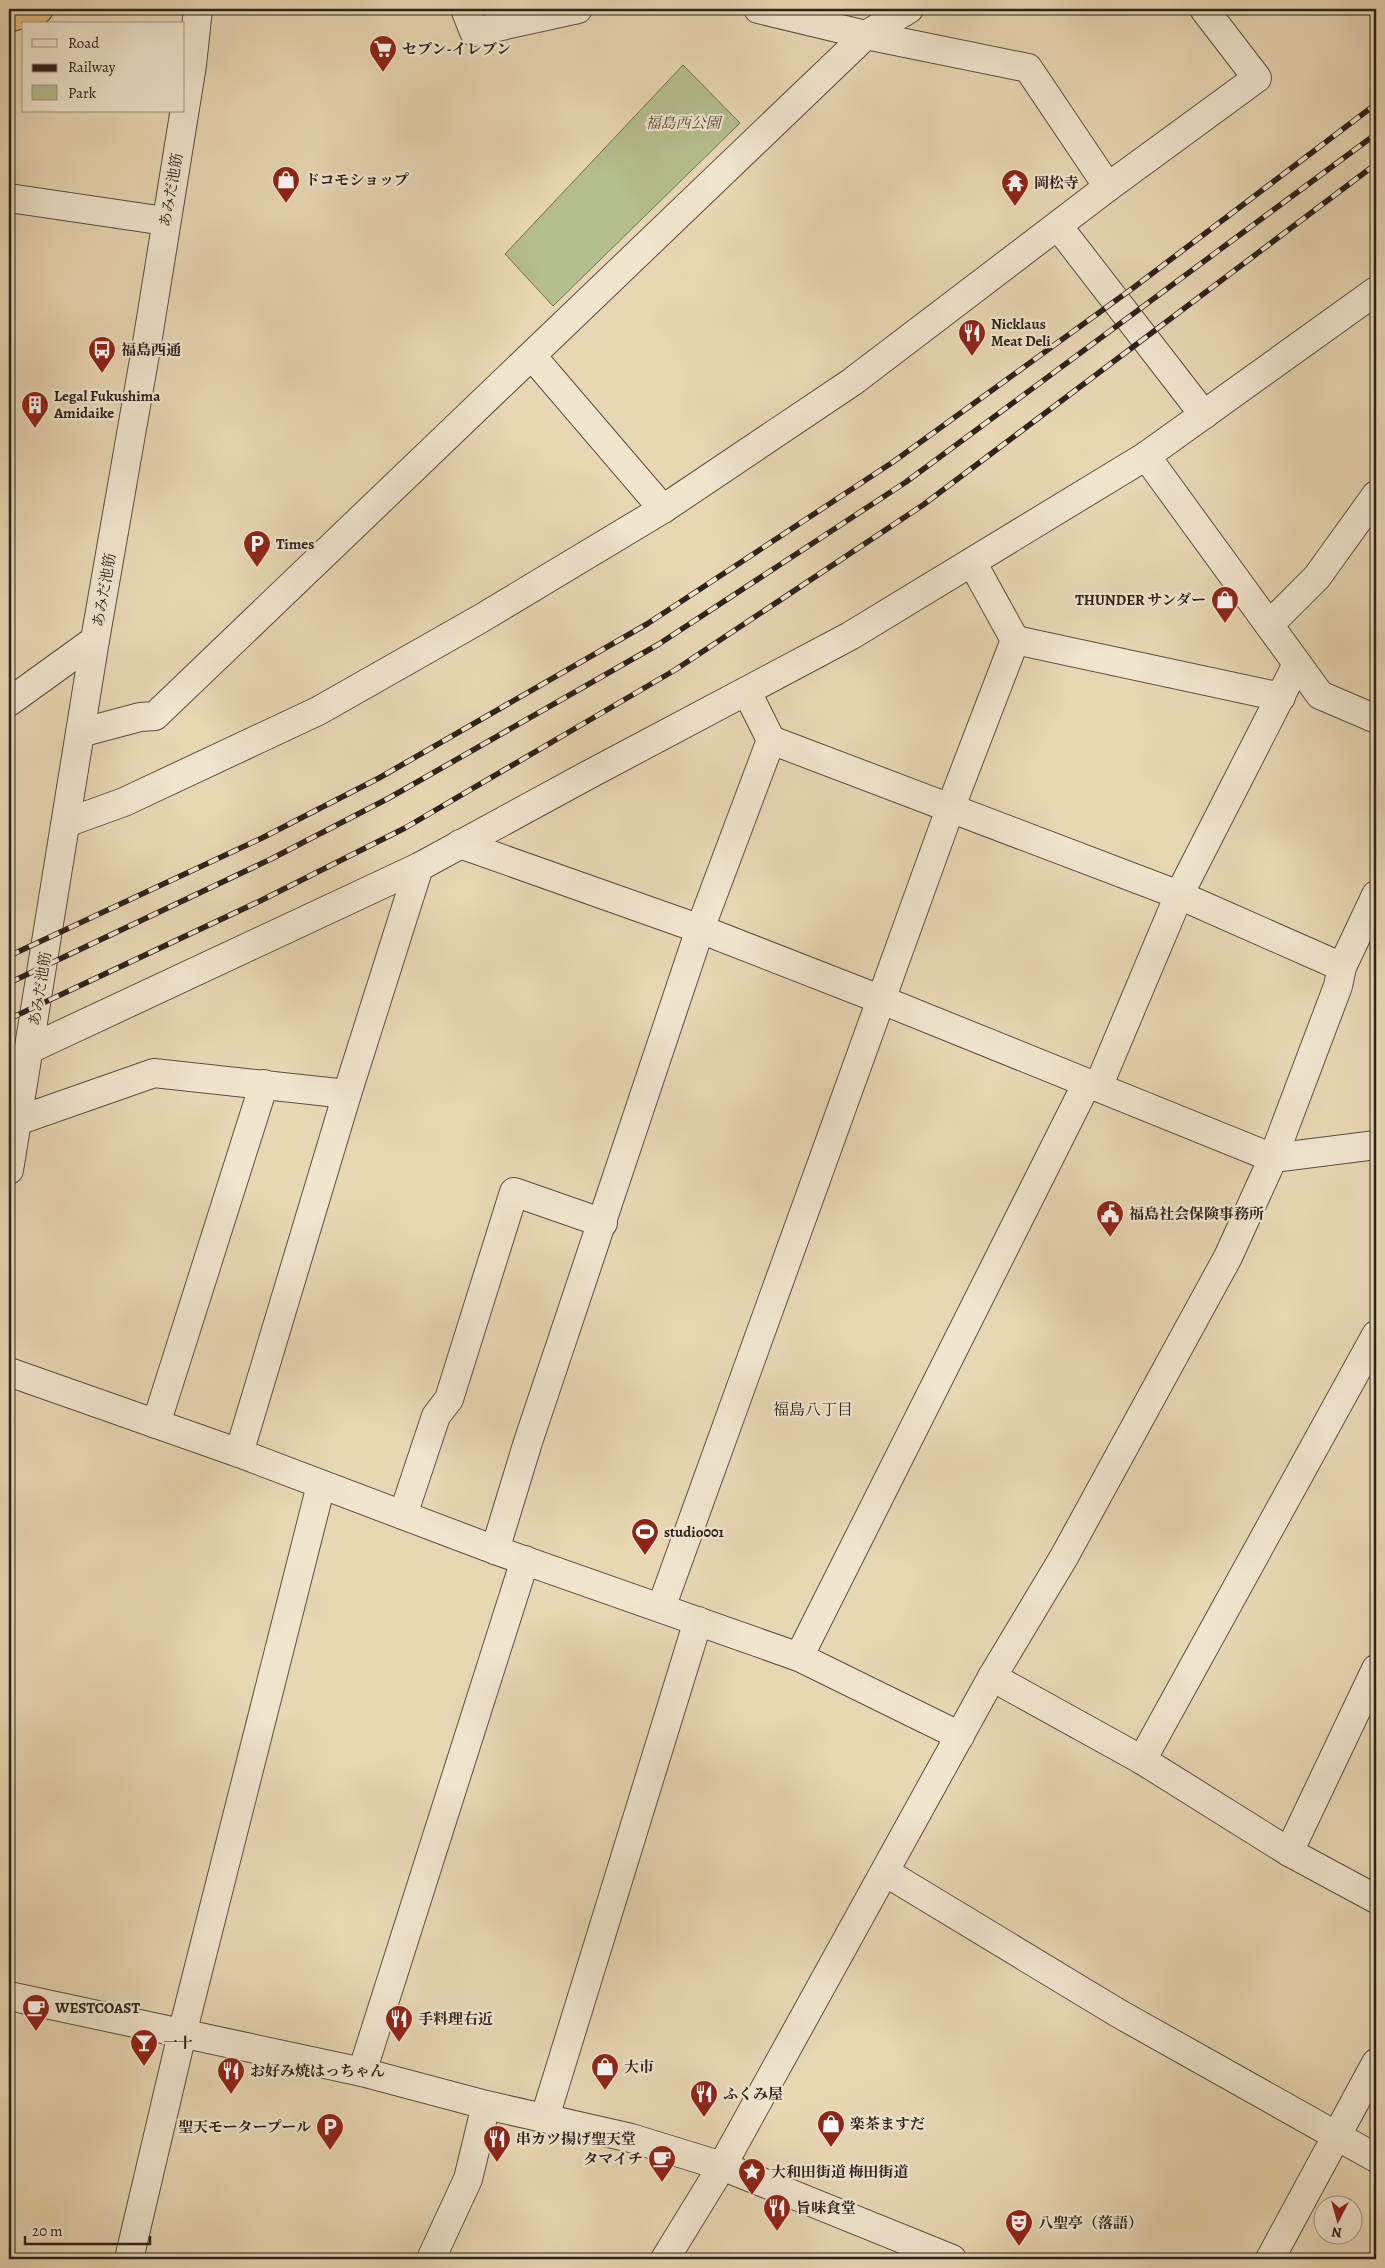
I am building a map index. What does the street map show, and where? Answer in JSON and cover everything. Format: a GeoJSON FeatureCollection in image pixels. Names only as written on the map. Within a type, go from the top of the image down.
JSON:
{"type":"FeatureCollection","features":[{"type":"Feature","properties":{"kind":"highway"},"geometry":{"type":"LineString","coordinates":[[9,18],[39,9]]}},
{"type":"Feature","properties":{"kind":"street","name":"あみだ池筋"},"geometry":{"type":"LineString","coordinates":[[185,105],[192,65],[198,9]]}},
{"type":"Feature","properties":{"kind":"street"},"geometry":{"type":"LineString","coordinates":[[465,9],[474,32],[578,9]]}},
{"type":"Feature","properties":{"kind":"street"},"geometry":{"type":"LineString","coordinates":[[758,9],[866,35],[1028,68],[1108,187]]}},
{"type":"Feature","properties":{"kind":"street"},"geometry":{"type":"LineString","coordinates":[[80,733],[140,717],[155,716],[866,35],[909,9]]}},
{"type":"Feature","properties":{"kind":"street"},"geometry":{"type":"LineString","coordinates":[[66,823],[124,802],[318,711],[480,619],[662,509],[852,382],[1108,187],[1257,78],[1204,9]]}},
{"type":"Feature","properties":{"kind":"street","name":"あみだ池筋"},"geometry":{"type":"LineString","coordinates":[[9,1170],[184,112]]}},
{"type":"Feature","properties":{"kind":"street"},"geometry":{"type":"LineString","coordinates":[[9,198],[165,221]]}},
{"type":"Feature","properties":{"kind":"street"},"geometry":{"type":"LineString","coordinates":[[1058,226],[1204,415]]}},
{"type":"Feature","properties":{"kind":"street"},"geometry":{"type":"LineString","coordinates":[[30,1049],[419,867],[850,636],[1146,456],[1376,291]]}},
{"type":"Feature","properties":{"kind":"street"},"geometry":{"type":"LineString","coordinates":[[532,356],[662,509]]}},
{"type":"Feature","properties":{"kind":"street"},"geometry":{"type":"LineString","coordinates":[[1146,456],[1320,695],[1376,719]]}},
{"type":"Feature","properties":{"kind":"street"},"geometry":{"type":"LineString","coordinates":[[1269,626],[1317,577],[1376,495]]}},
{"type":"Feature","properties":{"kind":"street"},"geometry":{"type":"LineString","coordinates":[[972,562],[1015,640],[1281,697]]}},
{"type":"Feature","properties":{"kind":"street"},"geometry":{"type":"LineString","coordinates":[[12,696],[96,640]]}},
{"type":"Feature","properties":{"kind":"street"},"geometry":{"type":"LineString","coordinates":[[660,1608],[882,1000],[950,808],[1015,640]]}},
{"type":"Feature","properties":{"kind":"street"},"geometry":{"type":"LineString","coordinates":[[799,1657],[1093,1085],[1179,895],[1297,664]]}},
{"type":"Feature","properties":{"kind":"street"},"geometry":{"type":"LineString","coordinates":[[746,692],[771,740],[1179,895],[1342,967]]}},
{"type":"Feature","properties":{"kind":"street"},"geometry":{"type":"LineString","coordinates":[[495,1550],[528,1442],[700,930],[771,740]]}},
{"type":"Feature","properties":{"kind":"street"},"geometry":{"type":"LineString","coordinates":[[460,844],[700,930],[882,1000],[1273,1158],[1376,1144]]}},
{"type":"Feature","properties":{"kind":"street"},"geometry":{"type":"LineString","coordinates":[[239,1453],[347,1094],[419,867]]}},
{"type":"Feature","properties":{"kind":"street"},"geometry":{"type":"LineString","coordinates":[[665,2259],[722,2166],[992,1677],[1064,1557],[1228,1257],[1273,1158],[1338,986],[1342,967],[1374,905]]}},
{"type":"Feature","properties":{"kind":"street"},"geometry":{"type":"LineString","coordinates":[[17,1121],[154,1073],[347,1094]]}},
{"type":"Feature","properties":{"kind":"street"},"geometry":{"type":"LineString","coordinates":[[156,1424],[264,1084]]}},
{"type":"Feature","properties":{"kind":"street"},"geometry":{"type":"LineString","coordinates":[[402,1515],[436,1416],[449,1399],[514,1192],[603,1223]]}},
{"type":"Feature","properties":{"kind":"street"},"geometry":{"type":"LineString","coordinates":[[1142,1760],[1376,1335]]}},
{"type":"Feature","properties":{"kind":"street"},"geometry":{"type":"LineString","coordinates":[[9,1372],[239,1453],[495,1550],[799,1657],[960,1736]]}},
{"type":"Feature","properties":{"kind":"street"},"geometry":{"type":"LineString","coordinates":[[129,2259],[182,2034],[322,1485]]}},
{"type":"Feature","properties":{"kind":"street"},"geometry":{"type":"LineString","coordinates":[[362,2072],[524,1560]]}},
{"type":"Feature","properties":{"kind":"street"},"geometry":{"type":"LineString","coordinates":[[545,2117],[698,1621]]}},
{"type":"Feature","properties":{"kind":"street"},"geometry":{"type":"LineString","coordinates":[[992,1677],[1142,1760],[1289,1852],[1376,1899]]}},
{"type":"Feature","properties":{"kind":"street"},"geometry":{"type":"LineString","coordinates":[[1289,1852],[1374,1679]]}},
{"type":"Feature","properties":{"kind":"street"},"geometry":{"type":"LineString","coordinates":[[884,1872],[1118,2013],[1376,2158]]}},
{"type":"Feature","properties":{"kind":"street"},"geometry":{"type":"LineString","coordinates":[[9,1996],[362,2072],[486,2105],[631,2138],[722,2166],[952,2259]]}},
{"type":"Feature","properties":{"kind":"street"},"geometry":{"type":"LineString","coordinates":[[1270,2259],[1376,2062]]}},
{"type":"Feature","properties":{"kind":"street"},"geometry":{"type":"LineString","coordinates":[[431,2259],[468,2179],[486,2105]]}},
{"type":"Feature","properties":{"kind":"green space","name":"福島西公園"},"geometry":{"type":"Polygon","coordinates":[[[683,65],[740,123],[553,306],[505,254],[683,65]]]}},
{"type":"Feature","properties":{"kind":"railway"},"geometry":{"type":"LineString","coordinates":[[9,956],[262,838],[379,778],[647,624],[893,462],[1133,288],[1376,104]]}},
{"type":"Feature","properties":{"kind":"railway"},"geometry":{"type":"LineString","coordinates":[[9,983],[271,859],[389,798],[659,644],[906,482],[1376,134]]}},
{"type":"Feature","properties":{"kind":"railway"},"geometry":{"type":"LineString","coordinates":[[9,1019],[260,901],[405,828],[675,670],[923,505],[1376,164]]}},
{"type":"Feature","properties":{"kind":"place","name":"セブン-イレブン"},"geometry":{"type":"Point","coordinates":[383,73]}},
{"type":"Feature","properties":{"kind":"place","name":"ドコモショップ"},"geometry":{"type":"Point","coordinates":[286,204]}},
{"type":"Feature","properties":{"kind":"place","name":"岡松寺"},"geometry":{"type":"Point","coordinates":[1015,207]}},
{"type":"Feature","properties":{"kind":"place","name":"Nicklaus Meat Deli"},"geometry":{"type":"Point","coordinates":[972,357]}},
{"type":"Feature","properties":{"kind":"place","name":"福島西通"},"geometry":{"type":"Point","coordinates":[102,374]}},
{"type":"Feature","properties":{"kind":"place","name":"Legal Fukushima Amidaike"},"geometry":{"type":"Point","coordinates":[35,429]}},
{"type":"Feature","properties":{"kind":"place","name":"Times"},"geometry":{"type":"Point","coordinates":[257,568]}},
{"type":"Feature","properties":{"kind":"place","name":"THUNDER サンダー"},"geometry":{"type":"Point","coordinates":[1225,624]}},
{"type":"Feature","properties":{"kind":"place","name":"福島社会保険事務所"},"geometry":{"type":"Point","coordinates":[1110,1238]}},
{"type":"Feature","properties":{"kind":"place","name":"studio001"},"geometry":{"type":"Point","coordinates":[645,1556]}},
{"type":"Feature","properties":{"kind":"place","name":"WESTCOAST"},"geometry":{"type":"Point","coordinates":[36,2032]}},
{"type":"Feature","properties":{"kind":"place","name":"手料理右近"},"geometry":{"type":"Point","coordinates":[399,2043]}},
{"type":"Feature","properties":{"kind":"place","name":"一十"},"geometry":{"type":"Point","coordinates":[144,2067]}},
{"type":"Feature","properties":{"kind":"place","name":"大市"},"geometry":{"type":"Point","coordinates":[605,2091]}},
{"type":"Feature","properties":{"kind":"place","name":"お好み焼はっちゃん"},"geometry":{"type":"Point","coordinates":[231,2095]}},
{"type":"Feature","properties":{"kind":"place","name":"ふくみ屋"},"geometry":{"type":"Point","coordinates":[704,2118]}},
{"type":"Feature","properties":{"kind":"place","name":"楽茶ますだ"},"geometry":{"type":"Point","coordinates":[831,2148]}},
{"type":"Feature","properties":{"kind":"place","name":"聖天モータープール"},"geometry":{"type":"Point","coordinates":[330,2151]}},
{"type":"Feature","properties":{"kind":"place","name":"串カツ揚げ聖天堂"},"geometry":{"type":"Point","coordinates":[497,2163]}},
{"type":"Feature","properties":{"kind":"place","name":"タマイチ"},"geometry":{"type":"Point","coordinates":[662,2183]}},
{"type":"Feature","properties":{"kind":"place","name":"大和田街道 梅田街道"},"geometry":{"type":"Point","coordinates":[752,2196]}},
{"type":"Feature","properties":{"kind":"place","name":"旨味食堂"},"geometry":{"type":"Point","coordinates":[777,2232]}},
{"type":"Feature","properties":{"kind":"place","name":"八聖亭（落語）"},"geometry":{"type":"Point","coordinates":[1019,2247]}},
{"type":"Feature","properties":{"kind":"district","name":"福島八丁目"},"geometry":{"type":"Point","coordinates":[813,1409]}}]}
